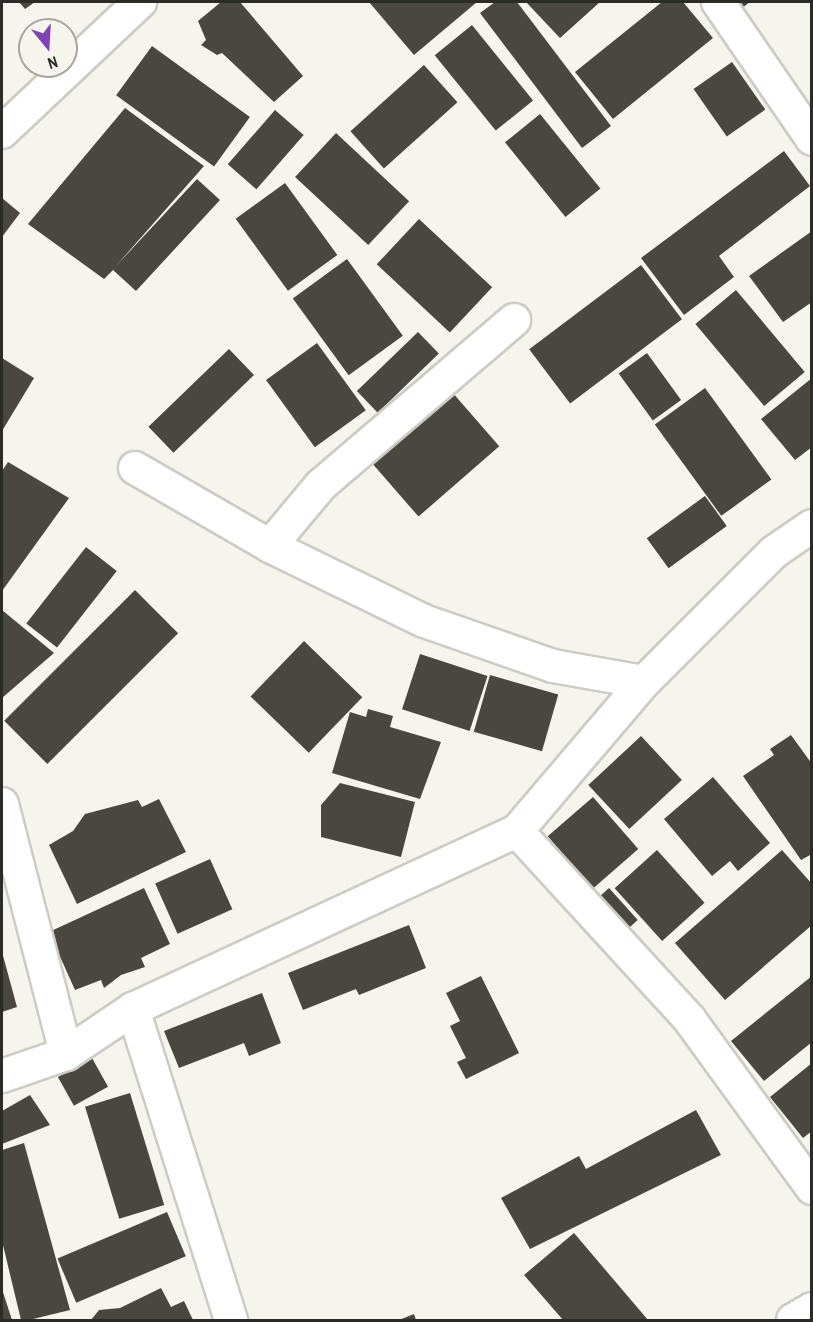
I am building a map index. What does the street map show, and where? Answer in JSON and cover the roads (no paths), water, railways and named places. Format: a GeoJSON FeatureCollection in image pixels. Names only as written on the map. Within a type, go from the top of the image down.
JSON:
{"type":"FeatureCollection","features":[{"type":"Feature","properties":{"kind":"street"},"geometry":{"type":"LineString","coordinates":[[2,132],[140,2]]}},
{"type":"Feature","properties":{"kind":"street"},"geometry":{"type":"LineString","coordinates":[[718,2],[812,140]]}},
{"type":"Feature","properties":{"kind":"street"},"geometry":{"type":"LineString","coordinates":[[270,546],[321,485],[514,320]]}},
{"type":"Feature","properties":{"kind":"street"},"geometry":{"type":"LineString","coordinates":[[135,468],[270,546],[424,621],[553,666],[644,682]]}},
{"type":"Feature","properties":{"kind":"street"},"geometry":{"type":"LineString","coordinates":[[2,1076],[66,1054],[133,1009],[517,831],[644,682],[774,552],[812,526]]}},
{"type":"Feature","properties":{"kind":"street"},"geometry":{"type":"LineString","coordinates":[[2,804],[66,1054]]}},
{"type":"Feature","properties":{"kind":"street"},"geometry":{"type":"LineString","coordinates":[[517,831],[690,1020],[812,1188]]}},
{"type":"Feature","properties":{"kind":"street"},"geometry":{"type":"LineString","coordinates":[[133,1009],[231,1320]]}},
{"type":"Feature","properties":{"kind":"street"},"geometry":{"type":"LineString","coordinates":[[793,1320],[812,1309]]}}]}
